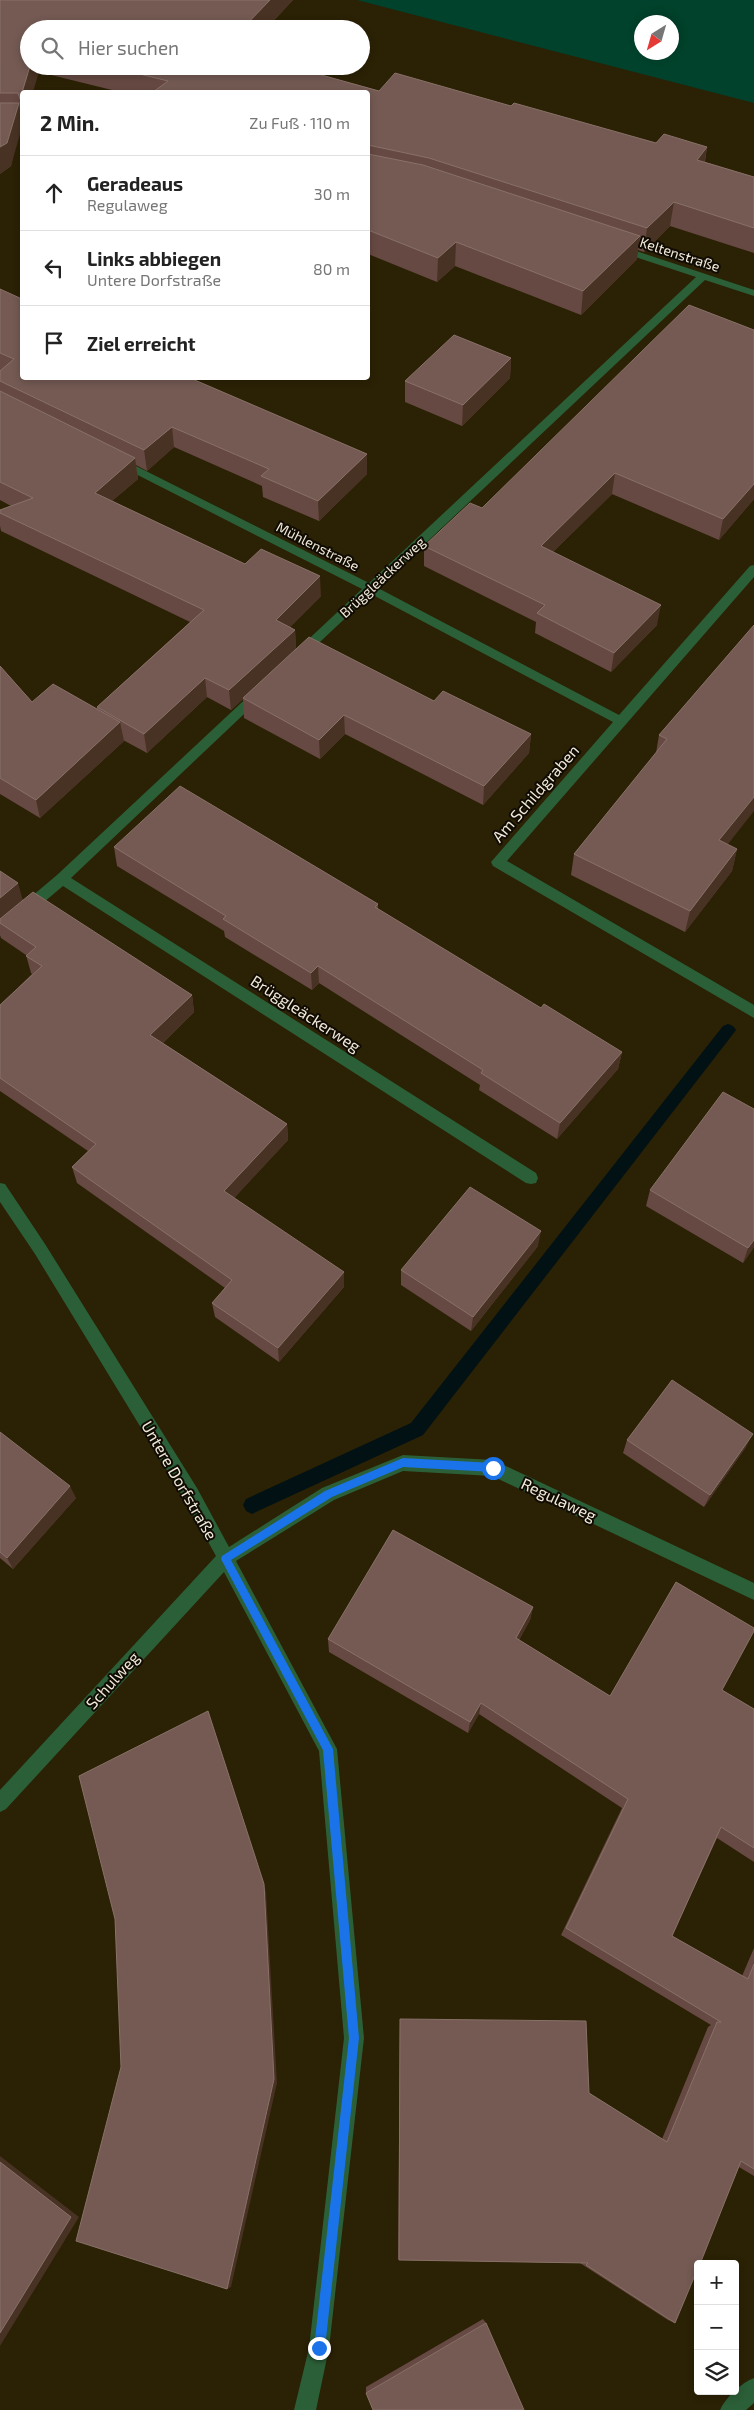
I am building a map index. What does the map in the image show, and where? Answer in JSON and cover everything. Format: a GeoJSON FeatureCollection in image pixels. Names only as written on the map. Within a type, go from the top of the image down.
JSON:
{"type":"FeatureCollection","features":[{"type":"Feature","properties":{"kind":"street","name":"Keltenstraße"},"geometry":{"type":"LineString","coordinates":[[610,246],[754,293]]}},
{"type":"Feature","properties":{"kind":"street","name":"Brüggleäckerweg"},"geometry":{"type":"LineString","coordinates":[[290,662],[703,276]]}},
{"type":"Feature","properties":{"kind":"street","name":"Mühlenstraße"},"geometry":{"type":"LineString","coordinates":[[105,456],[369,588],[621,721]]}},
{"type":"Feature","properties":{"kind":"street","name":"Am Schildgraben"},"geometry":{"type":"LineString","coordinates":[[754,569],[498,862],[754,1012]]}},
{"type":"Feature","properties":{"kind":"street"},"geometry":{"type":"LineString","coordinates":[[0,931],[62,879],[269,683]]}},
{"type":"Feature","properties":{"kind":"street","name":"Brüggleäckerweg"},"geometry":{"type":"LineString","coordinates":[[62,879],[531,1178]]}},
{"type":"Feature","properties":{"kind":"street","name":"Untere Dorfstraße"},"geometry":{"type":"LineString","coordinates":[[0,1189],[40,1249],[191,1494],[328,1749],[354,2038],[319,2348],[305,2410]]}},
{"type":"Feature","properties":{"kind":"street","name":"Regulaweg"},"geometry":{"type":"LineString","coordinates":[[225,1559],[328,1494],[403,1463],[493,1468],[754,1592]]}},
{"type":"Feature","properties":{"kind":"street","name":"Schulweg"},"geometry":{"type":"LineString","coordinates":[[0,1803],[208,1575],[225,1559]]}},
{"type":"Feature","properties":{"kind":"street"},"geometry":{"type":"LineString","coordinates":[[730,2410],[754,2388]]}},
{"type":"Feature","properties":{"kind":"green space"},"geometry":{"type":"Polygon","coordinates":[[[357,0],[754,0],[754,103],[357,0]]]}},
{"type":"Feature","properties":{"kind":"building"},"geometry":{"type":"Polygon","coordinates":[[[0,0],[270,0],[251,20],[20,20],[20,75],[27,75],[23,90],[20,90],[20,99],[18,93],[0,93],[0,0]]]}},
{"type":"Feature","properties":{"kind":"building"},"geometry":{"type":"Polygon","coordinates":[[[395,73],[511,106],[514,103],[656,143],[664,134],[707,147],[697,160],[754,177],[754,228],[674,202],[647,228],[429,158],[370,145],[370,90],[156,90],[168,81],[144,75],[321,75],[379,91],[395,73]]]}},
{"type":"Feature","properties":{"kind":"building"},"geometry":{"type":"Polygon","coordinates":[[[0,103],[19,103],[7,143],[0,147],[0,103]]]}},
{"type":"Feature","properties":{"kind":"building"},"geometry":{"type":"Polygon","coordinates":[[[370,154],[423,165],[640,236],[583,291],[456,242],[438,258],[370,231],[370,154]]]}},
{"type":"Feature","properties":{"kind":"building"},"geometry":{"type":"Polygon","coordinates":[[[0,289],[20,298],[20,380],[195,380],[367,454],[318,501],[261,476],[269,469],[172,427],[144,450],[0,381],[0,371],[14,359],[0,353],[0,289]]]}},
{"type":"Feature","properties":{"kind":"building"},"geometry":{"type":"Polygon","coordinates":[[[689,305],[754,330],[754,484],[723,519],[615,473],[541,546],[661,605],[614,653],[537,613],[545,605],[424,546],[470,503],[482,508],[689,305]]]}},
{"type":"Feature","properties":{"kind":"building"},"geometry":{"type":"Polygon","coordinates":[[[454,335],[511,358],[463,405],[405,381],[454,335]]]}},
{"type":"Feature","properties":{"kind":"building"},"geometry":{"type":"Polygon","coordinates":[[[0,391],[135,458],[95,493],[245,564],[261,549],[320,576],[276,620],[295,630],[229,690],[205,678],[144,734],[97,707],[204,610],[0,513],[0,510],[33,498],[0,482],[0,391]]]}},
{"type":"Feature","properties":{"kind":"building"},"geometry":{"type":"Polygon","coordinates":[[[754,625],[754,797],[719,840],[737,849],[690,911],[574,854],[667,739],[659,735],[754,625]]]}},
{"type":"Feature","properties":{"kind":"building"},"geometry":{"type":"Polygon","coordinates":[[[309,637],[434,701],[443,691],[531,734],[484,786],[344,715],[319,740],[243,698],[309,637]]]}},
{"type":"Feature","properties":{"kind":"building"},"geometry":{"type":"Polygon","coordinates":[[[0,666],[32,702],[53,684],[120,722],[36,800],[0,778],[0,666]]]}},
{"type":"Feature","properties":{"kind":"building"},"geometry":{"type":"Polygon","coordinates":[[[180,786],[378,904],[375,907],[541,1008],[544,1004],[622,1052],[560,1123],[481,1073],[483,1070],[318,966],[311,973],[223,919],[226,916],[114,847],[180,786]]]}},
{"type":"Feature","properties":{"kind":"building"},"geometry":{"type":"Polygon","coordinates":[[[0,871],[18,883],[0,898],[0,871]]]}},
{"type":"Feature","properties":{"kind":"building"},"geometry":{"type":"Polygon","coordinates":[[[33,892],[192,995],[150,1035],[287,1124],[224,1191],[344,1272],[278,1348],[212,1303],[232,1280],[72,1167],[96,1144],[0,1078],[0,1005],[42,966],[26,956],[36,947],[0,923],[0,919],[33,892]]]}},
{"type":"Feature","properties":{"kind":"building"},"geometry":{"type":"Polygon","coordinates":[[[723,1092],[754,1109],[754,1240],[748,1248],[650,1190],[723,1092]]]}},
{"type":"Feature","properties":{"kind":"building"},"geometry":{"type":"Polygon","coordinates":[[[470,1187],[541,1231],[473,1317],[401,1270],[470,1187]]]}},
{"type":"Feature","properties":{"kind":"building"},"geometry":{"type":"Polygon","coordinates":[[[672,1380],[753,1434],[710,1495],[627,1440],[672,1380]]]}},
{"type":"Feature","properties":{"kind":"building"},"geometry":{"type":"Polygon","coordinates":[[[0,1432],[70,1486],[7,1558],[0,1552],[0,1432]]]}},
{"type":"Feature","properties":{"kind":"building"},"geometry":{"type":"Polygon","coordinates":[[[393,1530],[533,1607],[516,1638],[610,1696],[676,1582],[754,1628],[722,1690],[754,1709],[754,1848],[721,1827],[672,1936],[748,1979],[754,1964],[754,2169],[741,2161],[702,2260],[694,2260],[694,2278],[675,2323],[586,2265],[588,2263],[399,2260],[400,2019],[586,2021],[589,2093],[667,2142],[717,2022],[721,2022],[566,1928],[628,1799],[481,1703],[470,1722],[328,1639],[393,1530]]]}},
{"type":"Feature","properties":{"kind":"building"},"geometry":{"type":"Polygon","coordinates":[[[208,1711],[264,1884],[274,2079],[227,2289],[76,2241],[121,2067],[115,1919],[79,1776],[208,1711]]]}},
{"type":"Feature","properties":{"kind":"building"},"geometry":{"type":"Polygon","coordinates":[[[0,2162],[71,2217],[0,2333],[0,2162]]]}},
{"type":"Feature","properties":{"kind":"building"},"geometry":{"type":"Polygon","coordinates":[[[486,2323],[524,2410],[373,2410],[366,2393],[486,2323]]]}},
{"type":"Feature","properties":{"kind":"waterway"},"geometry":{"type":"LineString","coordinates":[[252,1505],[417,1429],[728,1030]]}},
{"type":"Feature","properties":{"kind":"route"},"geometry":{"type":"LineString","coordinates":[[319,2348],[354,2038],[328,1749],[225,1559],[328,1494],[403,1463],[493,1468]]}}]}
